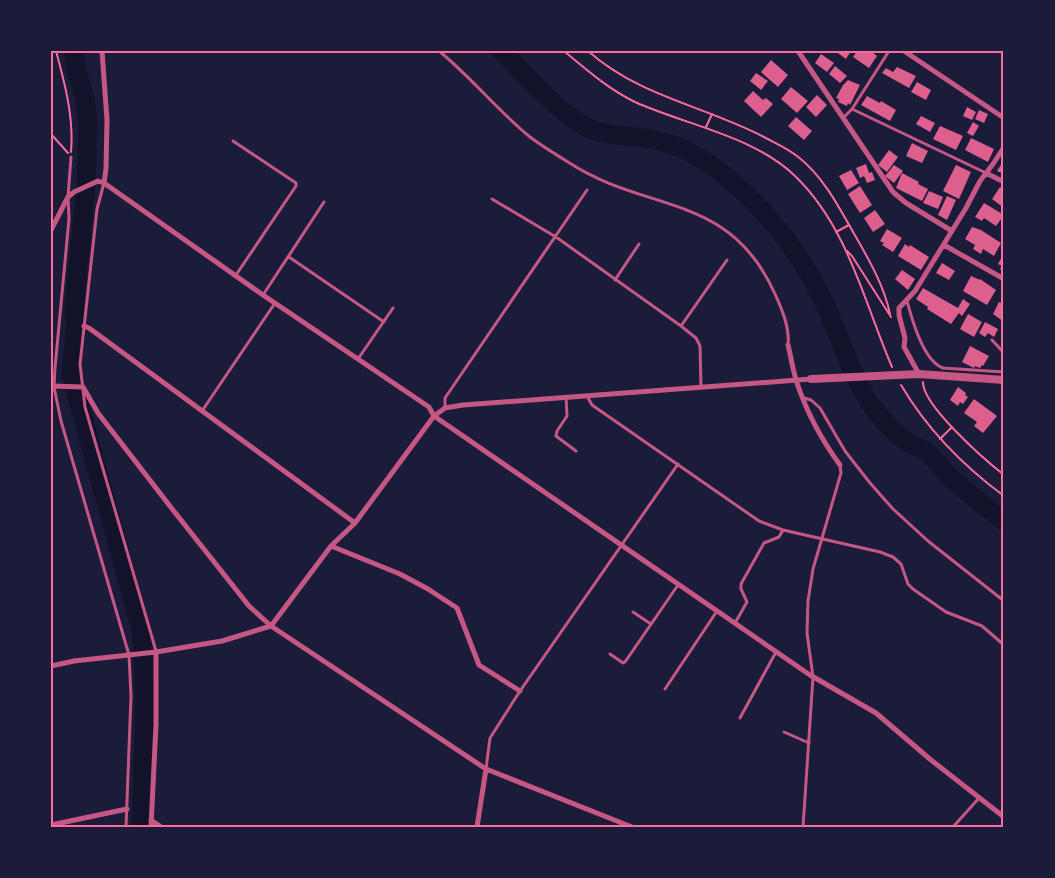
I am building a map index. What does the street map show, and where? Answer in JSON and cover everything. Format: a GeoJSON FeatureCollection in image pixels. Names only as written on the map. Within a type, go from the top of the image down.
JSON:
{"type":"FeatureCollection","features":[{"type":"Feature","properties":{"kind":"street"},"geometry":{"type":"LineString","coordinates":[[102,51],[107,120],[104,183]]}},
{"type":"Feature","properties":{"kind":"street"},"geometry":{"type":"LineString","coordinates":[[798,51],[887,185],[899,198],[952,231]]}},
{"type":"Feature","properties":{"kind":"street"},"geometry":{"type":"LineString","coordinates":[[904,51],[1004,118]]}},
{"type":"Feature","properties":{"kind":"street"},"geometry":{"type":"LineString","coordinates":[[918,377],[904,347],[905,338],[898,312],[902,304],[915,290],[944,245],[980,180],[1004,146]]}},
{"type":"Feature","properties":{"kind":"street"},"geometry":{"type":"LineString","coordinates":[[986,173],[1004,182]]}},
{"type":"Feature","properties":{"kind":"street"},"geometry":{"type":"LineString","coordinates":[[51,230],[68,197],[74,192],[98,181],[104,183],[274,303],[429,408],[434,416],[622,547],[813,677],[876,713],[1004,817]]}},
{"type":"Feature","properties":{"kind":"street"},"geometry":{"type":"LineString","coordinates":[[944,245],[1004,279]]}},
{"type":"Feature","properties":{"kind":"street"},"geometry":{"type":"LineString","coordinates":[[84,326],[355,523]]}},
{"type":"Feature","properties":{"kind":"street"},"geometry":{"type":"LineString","coordinates":[[788,345],[796,381],[819,436],[840,465]]}},
{"type":"Feature","properties":{"kind":"street"},"geometry":{"type":"LineString","coordinates":[[51,666],[156,652],[222,640],[271,626],[332,546],[355,523],[434,416],[445,408],[463,405],[811,379],[918,377],[1004,380]]}},
{"type":"Feature","properties":{"kind":"street"},"geometry":{"type":"LineString","coordinates":[[54,387],[81,387],[98,413],[249,606],[271,626],[486,769],[632,827]]}},
{"type":"Feature","properties":{"kind":"street"},"geometry":{"type":"LineString","coordinates":[[332,546],[400,574],[457,608],[479,665],[520,691]]}},
{"type":"Feature","properties":{"kind":"street"},"geometry":{"type":"LineString","coordinates":[[151,827],[156,725],[156,652]]}},
{"type":"Feature","properties":{"kind":"street"},"geometry":{"type":"LineString","coordinates":[[477,827],[486,769]]}},
{"type":"Feature","properties":{"kind":"street"},"geometry":{"type":"LineString","coordinates":[[51,825],[127,809]]}},
{"type":"Feature","properties":{"kind":"street"},"geometry":{"type":"LineString","coordinates":[[151,820],[161,827]]}},
{"type":"Feature","properties":{"kind":"lane"},"geometry":{"type":"LineString","coordinates":[[439,51],[530,136],[584,173],[606,183],[688,210],[713,221],[734,236],[752,254],[770,284],[780,305],[788,334],[788,345]]}},
{"type":"Feature","properties":{"kind":"lane"},"geometry":{"type":"LineString","coordinates":[[842,118],[852,109],[889,51]]}},
{"type":"Feature","properties":{"kind":"lane"},"geometry":{"type":"LineString","coordinates":[[852,109],[986,173]]}},
{"type":"Feature","properties":{"kind":"lane"},"geometry":{"type":"LineString","coordinates":[[233,141],[296,183],[296,186],[236,275]]}},
{"type":"Feature","properties":{"kind":"lane"},"geometry":{"type":"LineString","coordinates":[[71,157],[68,197],[69,219],[54,387],[61,421],[128,655],[131,696],[126,827]]}},
{"type":"Feature","properties":{"kind":"lane"},"geometry":{"type":"LineString","coordinates":[[104,183],[97,209],[80,369],[81,387],[85,407],[156,652]]}},
{"type":"Feature","properties":{"kind":"lane"},"geometry":{"type":"LineString","coordinates":[[445,408],[446,398],[588,190]]}},
{"type":"Feature","properties":{"kind":"lane"},"geometry":{"type":"LineString","coordinates":[[492,199],[556,237],[696,338],[700,346],[702,388]]}},
{"type":"Feature","properties":{"kind":"lane"},"geometry":{"type":"LineString","coordinates":[[263,295],[324,202]]}},
{"type":"Feature","properties":{"kind":"lane"},"geometry":{"type":"LineString","coordinates":[[615,280],[639,244]]}},
{"type":"Feature","properties":{"kind":"lane"},"geometry":{"type":"LineString","coordinates":[[289,257],[384,322]]}},
{"type":"Feature","properties":{"kind":"lane"},"geometry":{"type":"LineString","coordinates":[[681,326],[727,260]]}},
{"type":"Feature","properties":{"kind":"lane"},"geometry":{"type":"LineString","coordinates":[[907,300],[918,334],[936,365],[943,368],[1004,372]]}},
{"type":"Feature","properties":{"kind":"lane"},"geometry":{"type":"LineString","coordinates":[[202,412],[274,303]]}},
{"type":"Feature","properties":{"kind":"lane"},"geometry":{"type":"LineString","coordinates":[[358,360],[394,308]]}},
{"type":"Feature","properties":{"kind":"lane"},"geometry":{"type":"LineString","coordinates":[[992,340],[1004,353]]}},
{"type":"Feature","properties":{"kind":"lane"},"geometry":{"type":"LineString","coordinates":[[587,396],[592,406],[759,521],[783,530],[880,552],[893,557],[902,564],[908,584],[913,589],[946,612],[982,626],[1004,645]]}},
{"type":"Feature","properties":{"kind":"lane"},"geometry":{"type":"LineString","coordinates":[[566,397],[567,416],[556,436],[576,451]]}},
{"type":"Feature","properties":{"kind":"lane"},"geometry":{"type":"LineString","coordinates":[[803,398],[811,400],[820,408],[845,450],[893,509],[928,541],[1004,601]]}},
{"type":"Feature","properties":{"kind":"lane"},"geometry":{"type":"LineString","coordinates":[[486,769],[490,738],[520,691],[678,464]]}},
{"type":"Feature","properties":{"kind":"lane"},"geometry":{"type":"LineString","coordinates":[[802,827],[813,677],[807,633],[807,615],[813,569],[841,473],[840,465]]}},
{"type":"Feature","properties":{"kind":"lane"},"geometry":{"type":"LineString","coordinates":[[734,623],[746,602],[741,589],[743,579],[764,543],[779,537],[783,530]]}},
{"type":"Feature","properties":{"kind":"lane"},"geometry":{"type":"LineString","coordinates":[[610,654],[623,663],[625,662],[678,585]]}},
{"type":"Feature","properties":{"kind":"lane"},"geometry":{"type":"LineString","coordinates":[[664,689],[716,611]]}},
{"type":"Feature","properties":{"kind":"lane"},"geometry":{"type":"LineString","coordinates":[[633,612],[651,624]]}},
{"type":"Feature","properties":{"kind":"lane"},"geometry":{"type":"LineString","coordinates":[[740,718],[776,652]]}},
{"type":"Feature","properties":{"kind":"lane"},"geometry":{"type":"LineString","coordinates":[[784,732],[809,743]]}},
{"type":"Feature","properties":{"kind":"lane"},"geometry":{"type":"LineString","coordinates":[[953,827],[979,798]]}},
{"type":"Feature","properties":{"kind":"path"},"geometry":{"type":"LineString","coordinates":[[56,51],[70,111],[71,157]]}},
{"type":"Feature","properties":{"kind":"path"},"geometry":{"type":"LineString","coordinates":[[564,51],[597,79],[623,96],[752,148],[794,175],[814,198],[845,249],[894,370]]}},
{"type":"Feature","properties":{"kind":"path"},"geometry":{"type":"LineString","coordinates":[[588,51],[605,65],[642,87],[747,128],[796,155],[824,184],[849,225],[872,265],[888,303],[891,318],[852,256],[845,249]]}},
{"type":"Feature","properties":{"kind":"path"},"geometry":{"type":"LineString","coordinates":[[706,128],[712,114]]}},
{"type":"Feature","properties":{"kind":"path"},"geometry":{"type":"LineString","coordinates":[[51,134],[71,157]]}},
{"type":"Feature","properties":{"kind":"path"},"geometry":{"type":"LineString","coordinates":[[836,232],[849,225]]}},
{"type":"Feature","properties":{"kind":"path"},"geometry":{"type":"LineString","coordinates":[[918,377],[926,395],[952,427],[982,457],[1004,475]]}},
{"type":"Feature","properties":{"kind":"path"},"geometry":{"type":"LineString","coordinates":[[900,384],[940,439],[973,471],[1004,496]]}},
{"type":"Feature","properties":{"kind":"path"},"geometry":{"type":"LineString","coordinates":[[940,439],[952,427]]}},
{"type":"Feature","properties":{"kind":"building"},"geometry":{"type":"Polygon","coordinates":[[[835,51],[851,51],[846,59],[835,51]]]}},
{"type":"Feature","properties":{"kind":"building"},"geometry":{"type":"Polygon","coordinates":[[[857,51],[871,51],[877,56],[869,68],[853,57],[857,51]]]}},
{"type":"Feature","properties":{"kind":"building"},"geometry":{"type":"Polygon","coordinates":[[[821,54],[834,63],[827,72],[815,63],[821,54]]]}},
{"type":"Feature","properties":{"kind":"building"},"geometry":{"type":"Polygon","coordinates":[[[771,60],[788,75],[778,87],[761,72],[771,60]]]}},
{"type":"Feature","properties":{"kind":"building"},"geometry":{"type":"Polygon","coordinates":[[[835,66],[847,76],[840,83],[829,74],[835,66]]]}},
{"type":"Feature","properties":{"kind":"building"},"geometry":{"type":"Polygon","coordinates":[[[897,67],[916,76],[909,88],[882,73],[886,68],[893,72],[897,67]]]}},
{"type":"Feature","properties":{"kind":"building"},"geometry":{"type":"Polygon","coordinates":[[[756,73],[768,81],[761,90],[750,81],[756,73]]]}},
{"type":"Feature","properties":{"kind":"building"},"geometry":{"type":"Polygon","coordinates":[[[848,80],[860,85],[850,105],[848,103],[847,106],[838,102],[839,99],[836,98],[848,80]]]}},
{"type":"Feature","properties":{"kind":"building"},"geometry":{"type":"Polygon","coordinates":[[[917,82],[931,90],[926,100],[911,92],[917,82]]]}},
{"type":"Feature","properties":{"kind":"building"},"geometry":{"type":"Polygon","coordinates":[[[791,87],[808,101],[797,113],[781,99],[791,87]]]}},
{"type":"Feature","properties":{"kind":"building"},"geometry":{"type":"Polygon","coordinates":[[[753,91],[763,100],[766,98],[773,104],[761,117],[744,101],[753,91]]]}},
{"type":"Feature","properties":{"kind":"building"},"geometry":{"type":"Polygon","coordinates":[[[817,95],[827,105],[816,117],[806,107],[817,95]]]}},
{"type":"Feature","properties":{"kind":"building"},"geometry":{"type":"Polygon","coordinates":[[[867,96],[880,103],[881,101],[896,110],[890,121],[861,105],[867,96]]]}},
{"type":"Feature","properties":{"kind":"building"},"geometry":{"type":"Polygon","coordinates":[[[967,107],[976,112],[972,120],[963,116],[967,107]]]}},
{"type":"Feature","properties":{"kind":"building"},"geometry":{"type":"Polygon","coordinates":[[[979,110],[988,114],[984,123],[975,119],[979,110]]]}},
{"type":"Feature","properties":{"kind":"building"},"geometry":{"type":"Polygon","coordinates":[[[921,116],[935,123],[930,132],[916,124],[921,116]]]}},
{"type":"Feature","properties":{"kind":"building"},"geometry":{"type":"Polygon","coordinates":[[[796,117],[812,131],[804,140],[788,126],[796,117]]]}},
{"type":"Feature","properties":{"kind":"building"},"geometry":{"type":"Polygon","coordinates":[[[973,122],[979,126],[973,136],[967,133],[973,122]]]}},
{"type":"Feature","properties":{"kind":"building"},"geometry":{"type":"Polygon","coordinates":[[[940,126],[963,136],[956,150],[933,139],[940,126]]]}},
{"type":"Feature","properties":{"kind":"building"},"geometry":{"type":"Polygon","coordinates":[[[971,138],[994,149],[988,162],[965,150],[971,138]]]}},
{"type":"Feature","properties":{"kind":"building"},"geometry":{"type":"Polygon","coordinates":[[[912,143],[928,151],[922,163],[906,156],[912,143]]]}},
{"type":"Feature","properties":{"kind":"building"},"geometry":{"type":"Polygon","coordinates":[[[889,150],[898,157],[887,172],[878,165],[889,150]]]}},
{"type":"Feature","properties":{"kind":"building"},"geometry":{"type":"Polygon","coordinates":[[[1004,160],[1004,174],[997,171],[1004,160]]]}},
{"type":"Feature","properties":{"kind":"building"},"geometry":{"type":"Polygon","coordinates":[[[866,164],[869,173],[872,172],[875,180],[867,183],[864,176],[860,178],[856,168],[866,164]]]}},
{"type":"Feature","properties":{"kind":"building"},"geometry":{"type":"Polygon","coordinates":[[[894,165],[903,171],[894,183],[885,176],[894,165]]]}},
{"type":"Feature","properties":{"kind":"building"},"geometry":{"type":"Polygon","coordinates":[[[956,165],[971,172],[959,199],[943,191],[956,165]]]}},
{"type":"Feature","properties":{"kind":"building"},"geometry":{"type":"Polygon","coordinates":[[[851,170],[859,183],[847,190],[839,176],[851,170]]]}},
{"type":"Feature","properties":{"kind":"building"},"geometry":{"type":"Polygon","coordinates":[[[902,173],[928,189],[922,201],[896,188],[902,173]]]}},
{"type":"Feature","properties":{"kind":"building"},"geometry":{"type":"Polygon","coordinates":[[[860,186],[872,205],[860,213],[848,194],[860,186]]]}},
{"type":"Feature","properties":{"kind":"building"},"geometry":{"type":"Polygon","coordinates":[[[1000,187],[1004,190],[1004,208],[992,199],[1000,187]]]}},
{"type":"Feature","properties":{"kind":"building"},"geometry":{"type":"Polygon","coordinates":[[[929,191],[943,197],[938,209],[923,203],[929,191]]]}},
{"type":"Feature","properties":{"kind":"building"},"geometry":{"type":"Polygon","coordinates":[[[947,196],[956,200],[947,220],[938,215],[947,196]]]}},
{"type":"Feature","properties":{"kind":"building"},"geometry":{"type":"Polygon","coordinates":[[[984,203],[1004,215],[996,226],[984,218],[982,221],[975,217],[984,203]]]}},
{"type":"Feature","properties":{"kind":"building"},"geometry":{"type":"Polygon","coordinates":[[[875,210],[885,224],[873,232],[864,218],[875,210]]]}},
{"type":"Feature","properties":{"kind":"building"},"geometry":{"type":"Polygon","coordinates":[[[972,227],[981,230],[1001,243],[994,256],[983,249],[981,254],[973,249],[975,245],[965,239],[972,227]]]}},
{"type":"Feature","properties":{"kind":"building"},"geometry":{"type":"Polygon","coordinates":[[[887,229],[902,238],[893,252],[882,245],[884,243],[880,241],[887,229]]]}},
{"type":"Feature","properties":{"kind":"building"},"geometry":{"type":"Polygon","coordinates":[[[905,244],[909,247],[910,245],[929,257],[921,270],[898,256],[905,244]]]}},
{"type":"Feature","properties":{"kind":"building"},"geometry":{"type":"Polygon","coordinates":[[[1004,253],[1004,271],[1000,269],[1002,266],[998,264],[1004,253]]]}},
{"type":"Feature","properties":{"kind":"building"},"geometry":{"type":"Polygon","coordinates":[[[942,263],[955,271],[949,280],[936,273],[942,263]]]}},
{"type":"Feature","properties":{"kind":"building"},"geometry":{"type":"Polygon","coordinates":[[[902,270],[915,279],[908,290],[895,279],[902,270]]]}},
{"type":"Feature","properties":{"kind":"building"},"geometry":{"type":"Polygon","coordinates":[[[971,276],[980,279],[996,290],[987,305],[963,291],[971,276]]]}},
{"type":"Feature","properties":{"kind":"building"},"geometry":{"type":"Polygon","coordinates":[[[923,288],[958,308],[963,299],[970,304],[962,316],[959,313],[951,324],[927,309],[928,307],[916,299],[923,288]]]}},
{"type":"Feature","properties":{"kind":"building"},"geometry":{"type":"Polygon","coordinates":[[[999,302],[1004,304],[1004,322],[993,314],[999,302]]]}},
{"type":"Feature","properties":{"kind":"building"},"geometry":{"type":"Polygon","coordinates":[[[968,314],[982,322],[974,337],[960,329],[968,314]]]}},
{"type":"Feature","properties":{"kind":"building"},"geometry":{"type":"Polygon","coordinates":[[[985,322],[998,329],[994,337],[988,333],[985,337],[979,333],[985,322]]]}},
{"type":"Feature","properties":{"kind":"building"},"geometry":{"type":"Polygon","coordinates":[[[970,346],[989,356],[980,368],[975,366],[974,368],[962,362],[970,346]]]}},
{"type":"Feature","properties":{"kind":"building"},"geometry":{"type":"Polygon","coordinates":[[[958,387],[968,397],[963,404],[960,402],[958,406],[950,400],[958,387]]]}},
{"type":"Feature","properties":{"kind":"building"},"geometry":{"type":"Polygon","coordinates":[[[974,399],[997,416],[983,433],[974,426],[977,422],[964,413],[974,399]]]}},
{"type":"Feature","properties":{"kind":"waterway"},"geometry":{"type":"LineString","coordinates":[[74,51],[88,121],[86,184],[74,311],[76,324],[71,375],[141,629],[145,703],[141,827]]}},
{"type":"Feature","properties":{"kind":"waterway"},"geometry":{"type":"LineString","coordinates":[[501,51],[556,105],[580,124],[599,132],[652,139],[676,146],[699,157],[720,171],[739,188],[778,229],[810,276],[827,309],[855,377],[874,409],[895,432],[928,453],[957,484],[1004,521]]}}]}
